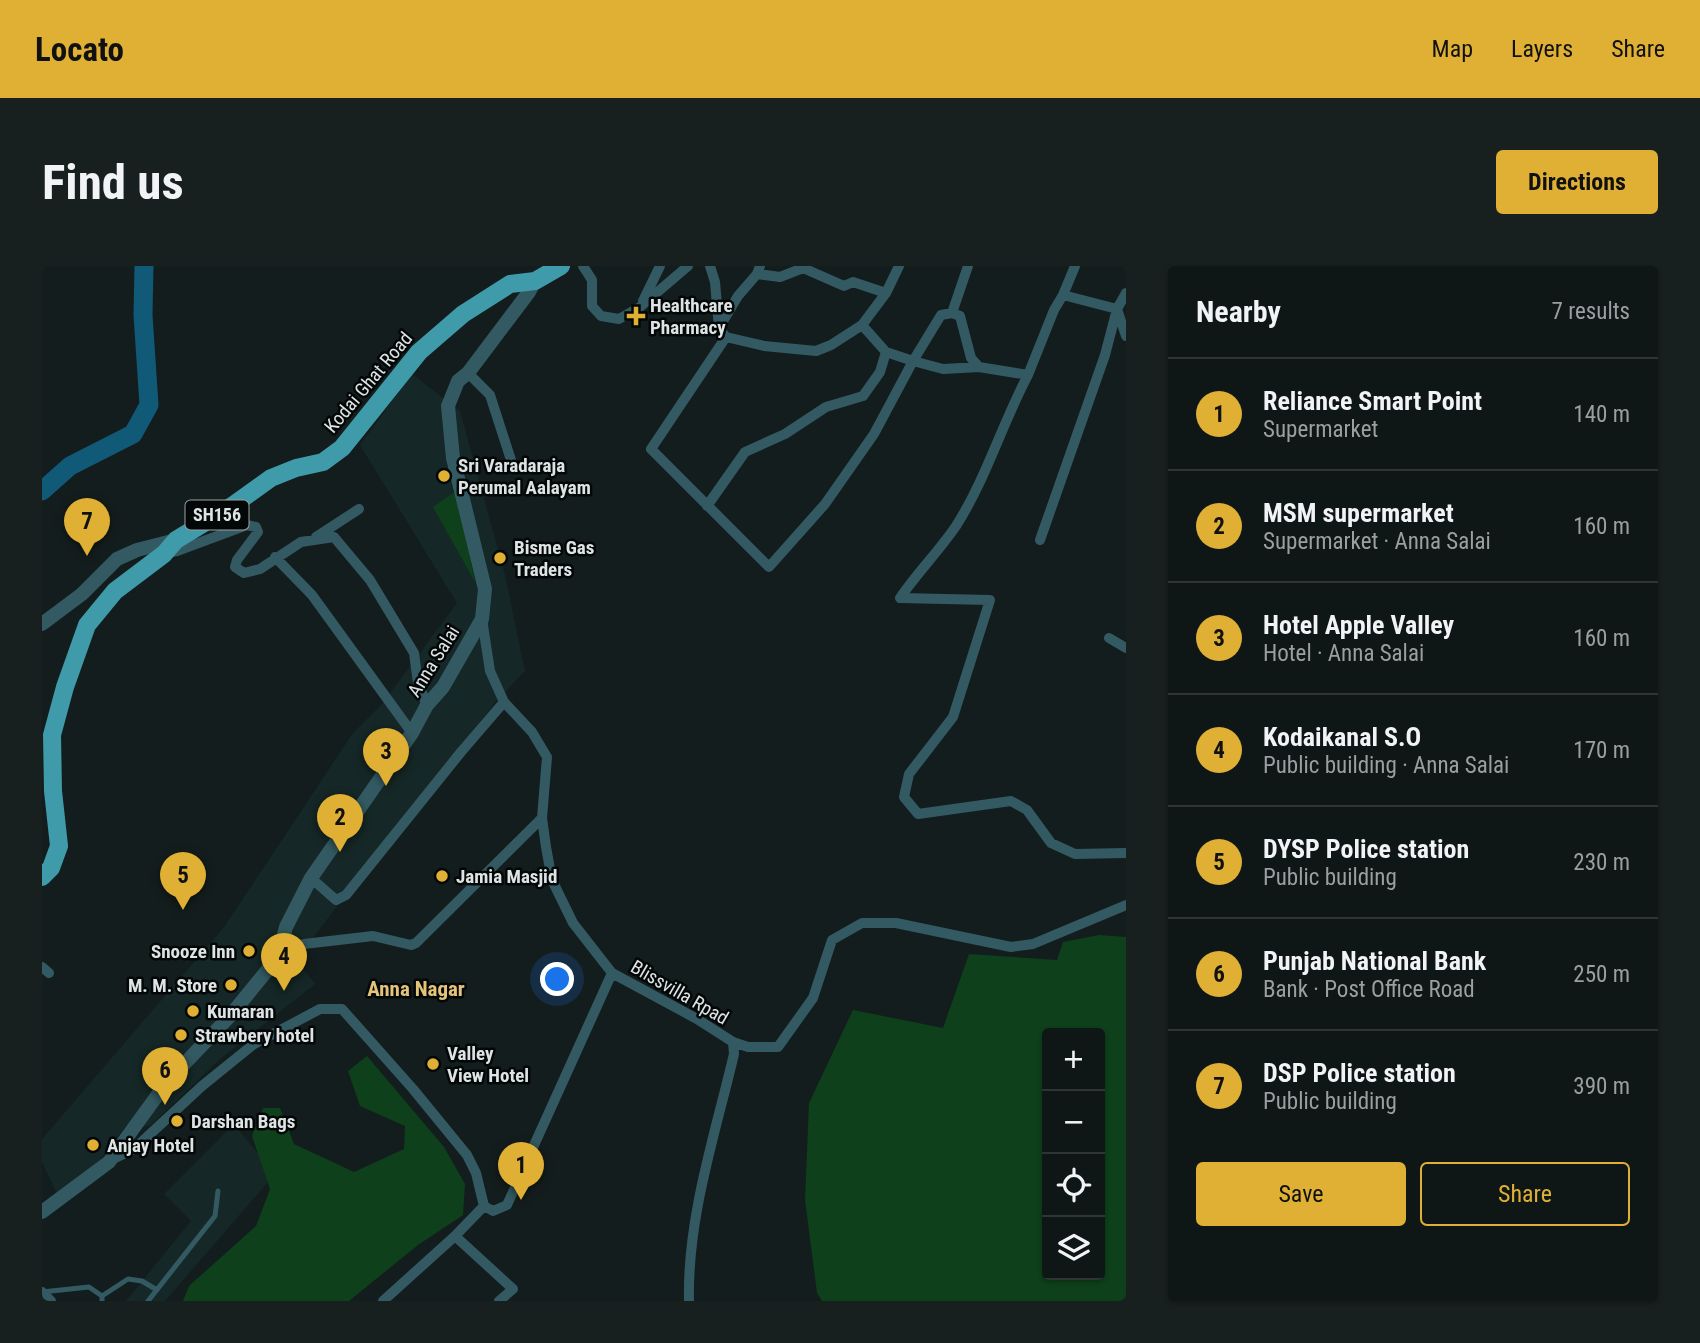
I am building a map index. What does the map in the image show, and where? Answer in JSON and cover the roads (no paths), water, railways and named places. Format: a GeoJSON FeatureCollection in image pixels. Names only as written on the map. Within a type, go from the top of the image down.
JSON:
{"type":"FeatureCollection","features":[{"type":"Feature","properties":{"kind":"main road","name":"Kodai Ghat Road"},"geometry":{"type":"LineString","coordinates":[[42,877],[51,868],[59,846],[53,791],[52,735],[65,687],[87,625],[115,591],[163,554],[176,540],[232,506],[271,478],[323,461],[350,438],[419,352],[463,314],[510,284],[535,281],[561,266]]}},
{"type":"Feature","properties":{"kind":"street"},"geometry":{"type":"LineString","coordinates":[[584,266],[592,280],[592,306],[601,316],[619,319],[640,307],[677,270],[688,266]]}},
{"type":"Feature","properties":{"kind":"street"},"geometry":{"type":"LineString","coordinates":[[640,307],[660,266]]}},
{"type":"Feature","properties":{"kind":"street"},"geometry":{"type":"LineString","coordinates":[[710,266],[723,332]]}},
{"type":"Feature","properties":{"kind":"street"},"geometry":{"type":"LineString","coordinates":[[723,332],[764,346],[816,351],[831,345],[862,325],[887,293],[899,266]]}},
{"type":"Feature","properties":{"kind":"street"},"geometry":{"type":"LineString","coordinates":[[952,313],[968,266]]}},
{"type":"Feature","properties":{"kind":"street"},"geometry":{"type":"LineString","coordinates":[[1075,266],[986,469],[956,526],[900,598],[990,600],[953,717],[909,774],[904,797],[918,814],[1011,801],[1027,810],[1051,843],[1063,849],[1075,854],[1126,853]]}},
{"type":"Feature","properties":{"kind":"street"},"geometry":{"type":"LineString","coordinates":[[887,293],[853,282],[844,286],[803,268],[780,276],[758,270],[738,296],[723,332],[652,449],[769,567],[825,504],[874,434],[941,315],[952,313],[960,316],[971,358],[979,367]]}},
{"type":"Feature","properties":{"kind":"street","name":"Anna Salai"},"geometry":{"type":"LineString","coordinates":[[42,1212],[109,1162],[167,1083],[230,1016],[278,957],[286,927],[311,878],[412,733],[428,705],[443,687],[482,619],[485,589],[453,458],[448,406],[458,382],[468,373],[535,281]]}},
{"type":"Feature","properties":{"kind":"street"},"geometry":{"type":"LineString","coordinates":[[1040,540],[1105,355],[1117,309],[1126,293]]}},
{"type":"Feature","properties":{"kind":"street"},"geometry":{"type":"LineString","coordinates":[[1063,295],[1117,309]]}},
{"type":"Feature","properties":{"kind":"street"},"geometry":{"type":"LineString","coordinates":[[1117,309],[1126,335]]}},
{"type":"Feature","properties":{"kind":"street"},"geometry":{"type":"LineString","coordinates":[[862,325],[886,352],[913,362],[943,369],[979,367],[1028,375]]}},
{"type":"Feature","properties":{"kind":"street"},"geometry":{"type":"LineString","coordinates":[[707,506],[745,452],[785,434],[826,407],[863,396],[880,372],[886,352]]}},
{"type":"Feature","properties":{"kind":"street"},"geometry":{"type":"LineString","coordinates":[[468,373],[490,395],[511,460]]}},
{"type":"Feature","properties":{"kind":"street"},"geometry":{"type":"LineString","coordinates":[[163,554],[247,525],[256,527],[258,533],[237,560],[235,567],[244,573],[260,569],[275,557],[314,538],[359,509]]}},
{"type":"Feature","properties":{"kind":"street"},"geometry":{"type":"LineString","coordinates":[[314,538],[334,537],[369,580],[414,653],[418,683],[428,705]]}},
{"type":"Feature","properties":{"kind":"street"},"geometry":{"type":"LineString","coordinates":[[42,624],[82,594],[117,559],[176,540]]}},
{"type":"Feature","properties":{"kind":"street"},"geometry":{"type":"LineString","coordinates":[[275,557],[312,595],[412,733]]}},
{"type":"Feature","properties":{"kind":"street","name":"Blissvilla Rpad"},"geometry":{"type":"LineString","coordinates":[[482,619],[490,671],[504,702],[532,732],[547,757],[542,818],[552,880],[573,923],[612,973],[697,1019],[733,1042],[734,1054],[698,1202],[688,1275],[689,1301]]}},
{"type":"Feature","properties":{"kind":"street"},"geometry":{"type":"LineString","coordinates":[[1109,638],[1126,648]]}},
{"type":"Feature","properties":{"kind":"street"},"geometry":{"type":"LineString","coordinates":[[311,878],[336,900],[346,895],[504,702]]}},
{"type":"Feature","properties":{"kind":"street"},"geometry":{"type":"LineString","coordinates":[[278,957],[304,944],[373,936],[411,945],[416,943],[542,818]]}},
{"type":"Feature","properties":{"kind":"street"},"geometry":{"type":"LineString","coordinates":[[733,1042],[748,1047],[778,1047],[813,998],[832,940],[862,923],[896,923],[1011,947],[1033,944],[1126,905]]}},
{"type":"Feature","properties":{"kind":"street"},"geometry":{"type":"LineString","coordinates":[[109,1162],[134,1150],[202,1086],[254,1044],[320,1009],[342,1009],[467,1155],[476,1173],[484,1206],[493,1211],[506,1205],[612,973]]}},
{"type":"Feature","properties":{"kind":"street"},"geometry":{"type":"LineString","coordinates":[[383,1301],[484,1206]]}},
{"type":"Feature","properties":{"kind":"street"},"geometry":{"type":"LineString","coordinates":[[455,1236],[513,1289],[499,1301]]}},
{"type":"Feature","properties":{"kind":"street"},"geometry":{"type":"LineString","coordinates":[[42,1292],[51,1301]]}},
{"type":"Feature","properties":{"kind":"lane"},"geometry":{"type":"LineString","coordinates":[[148,1301],[215,1216],[218,1191]]}},
{"type":"Feature","properties":{"kind":"lane"},"geometry":{"type":"LineString","coordinates":[[42,1292],[89,1287],[102,1299],[128,1279],[142,1281],[157,1290]]}},
{"type":"Feature","properties":{"kind":"waterway"},"geometry":{"type":"LineString","coordinates":[[42,491],[70,466],[133,434],[149,405],[143,315],[144,266]]}},
{"type":"Feature","properties":{"kind":"place","name":"Healthcare Pharmacy"},"geometry":{"type":"Point","coordinates":[636,316]}},
{"type":"Feature","properties":{"kind":"place","name":"Sri Varadaraja Perumal Aalayam"},"geometry":{"type":"Point","coordinates":[444,476]}},
{"type":"Feature","properties":{"kind":"place","name":"DSP Police station"},"geometry":{"type":"Point","coordinates":[87,556]}},
{"type":"Feature","properties":{"kind":"place","name":"Bisme Gas Traders"},"geometry":{"type":"Point","coordinates":[500,558]}},
{"type":"Feature","properties":{"kind":"place","name":"Hotel Apple Valley"},"geometry":{"type":"Point","coordinates":[386,786]}},
{"type":"Feature","properties":{"kind":"place","name":"MSM supermarket"},"geometry":{"type":"Point","coordinates":[340,852]}},
{"type":"Feature","properties":{"kind":"place","name":"Jamia Masjid"},"geometry":{"type":"Point","coordinates":[442,876]}},
{"type":"Feature","properties":{"kind":"place","name":"DYSP Police station"},"geometry":{"type":"Point","coordinates":[183,910]}},
{"type":"Feature","properties":{"kind":"place","name":"Snooze Inn"},"geometry":{"type":"Point","coordinates":[249,951]}},
{"type":"Feature","properties":{"kind":"place","name":"M. M. Store"},"geometry":{"type":"Point","coordinates":[231,985]}},
{"type":"Feature","properties":{"kind":"place","name":"Kodaikanal S.O"},"geometry":{"type":"Point","coordinates":[284,991]}},
{"type":"Feature","properties":{"kind":"place","name":"Kumaran"},"geometry":{"type":"Point","coordinates":[193,1011]}},
{"type":"Feature","properties":{"kind":"place","name":"Strawbery hotel"},"geometry":{"type":"Point","coordinates":[181,1035]}},
{"type":"Feature","properties":{"kind":"place","name":"Valley View Hotel"},"geometry":{"type":"Point","coordinates":[433,1064]}},
{"type":"Feature","properties":{"kind":"place","name":"Punjab National Bank"},"geometry":{"type":"Point","coordinates":[165,1105]}},
{"type":"Feature","properties":{"kind":"place","name":"Darshan Bags"},"geometry":{"type":"Point","coordinates":[177,1121]}},
{"type":"Feature","properties":{"kind":"place","name":"Anjay Hotel"},"geometry":{"type":"Point","coordinates":[93,1145]}},
{"type":"Feature","properties":{"kind":"place","name":"Reliance Smart Point"},"geometry":{"type":"Point","coordinates":[521,1200]}},
{"type":"Feature","properties":{"kind":"district","name":"Anna Nagar"},"geometry":{"type":"Point","coordinates":[416,989]}}]}
